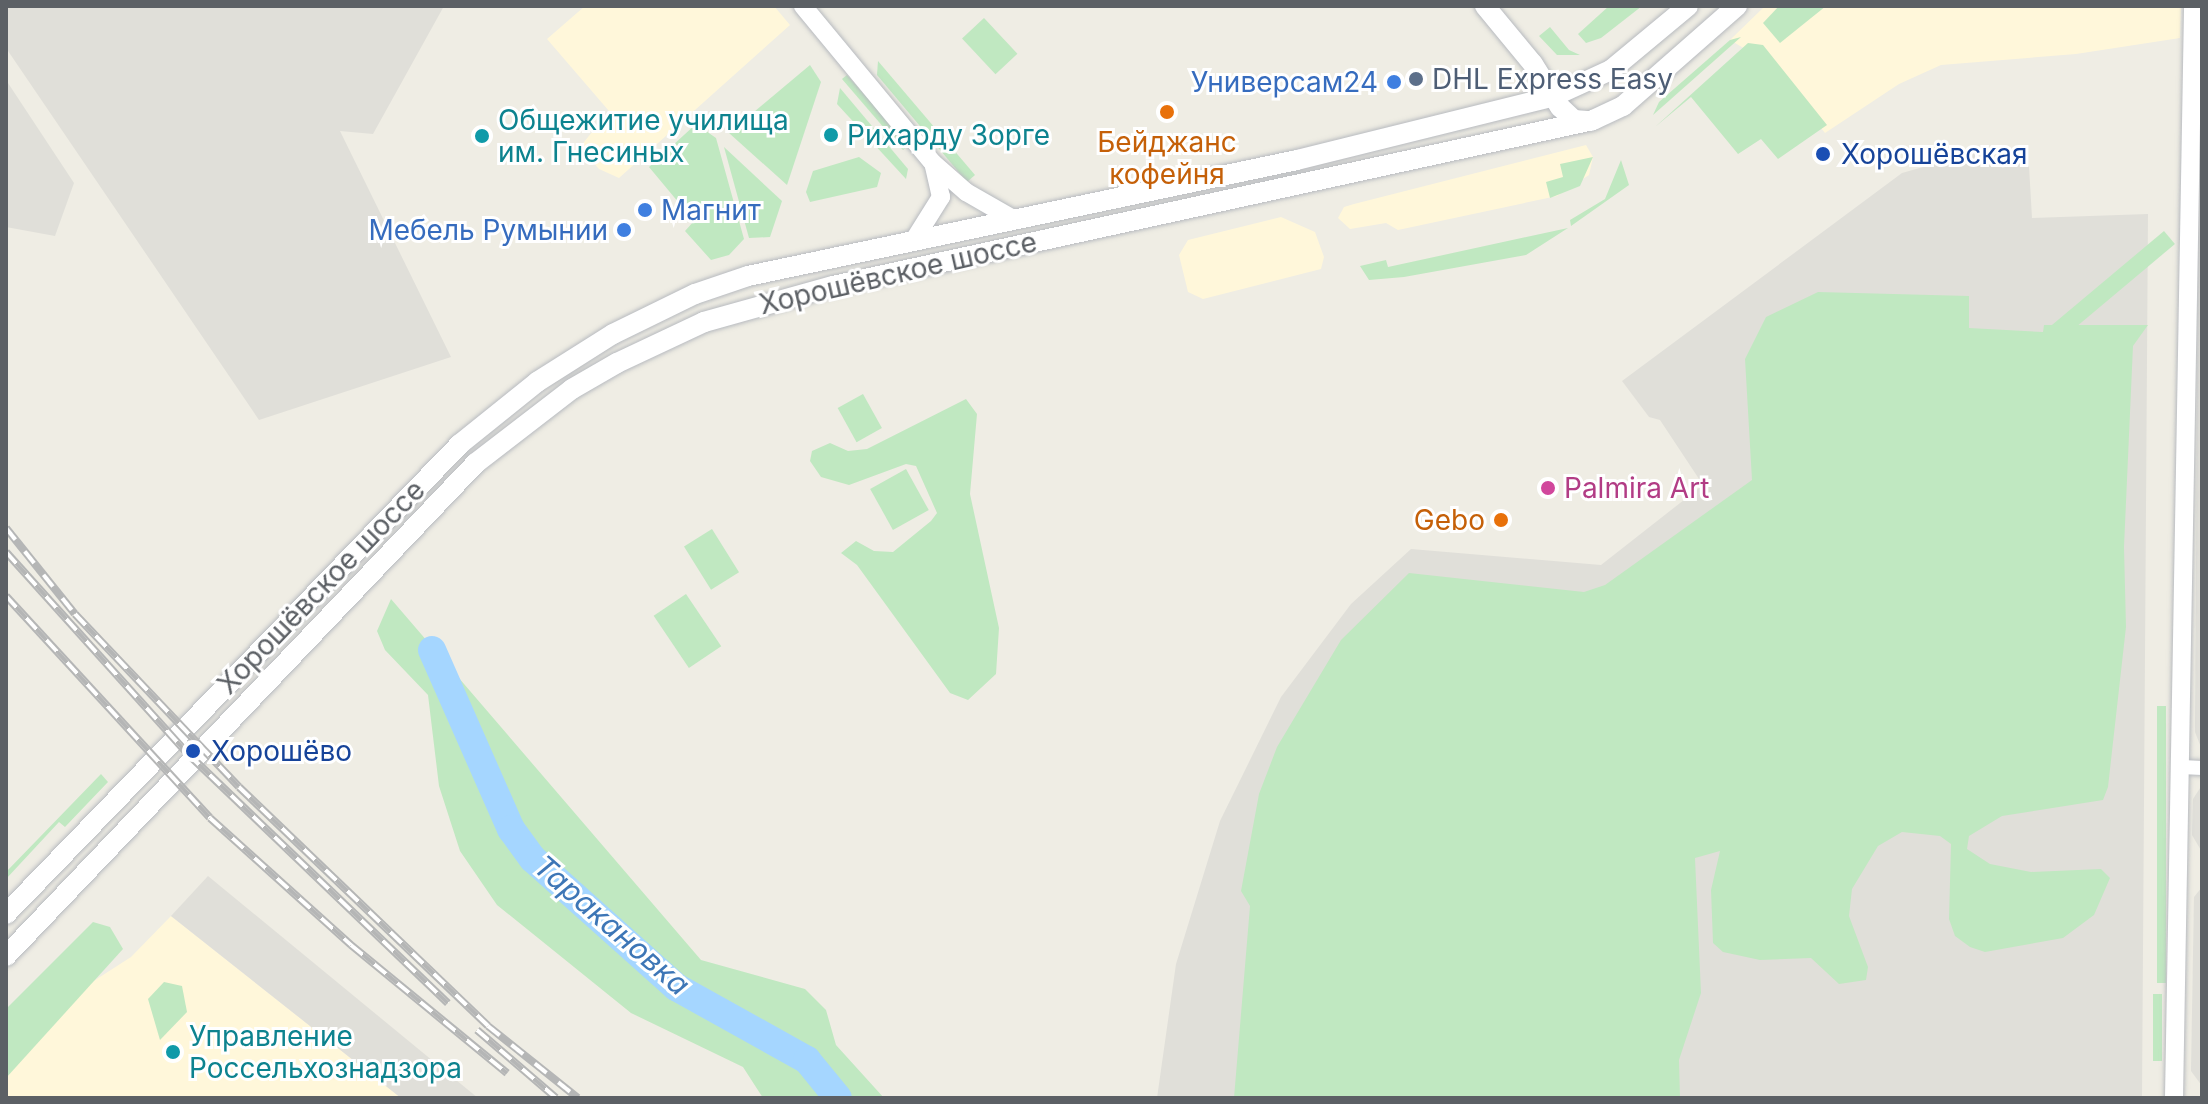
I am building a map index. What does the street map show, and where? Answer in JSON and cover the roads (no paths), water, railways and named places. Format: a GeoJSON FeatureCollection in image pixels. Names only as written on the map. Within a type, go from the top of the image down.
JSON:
{"type":"FeatureCollection","features":[{"type":"Feature","properties":{"kind":"main road"},"geometry":{"type":"LineString","coordinates":[[1485,6],[1533,64],[1552,97],[1574,120],[1593,120]]}},
{"type":"Feature","properties":{"kind":"main road","name":"Хорошёвское шоссе"},"geometry":{"type":"LineString","coordinates":[[6,914],[460,444],[553,371],[627,327],[718,286],[914,240],[1312,157],[1552,97],[1611,70],[1688,6]]}},
{"type":"Feature","properties":{"kind":"main road","name":"Хорошёвское шоссе"},"geometry":{"type":"LineString","coordinates":[[6,956],[476,463],[572,389],[677,334],[735,311],[833,286],[1593,120],[1623,106],[1737,6]]}},
{"type":"Feature","properties":{"kind":"main road"},"geometry":{"type":"LineString","coordinates":[[1517,137],[1547,125],[1554,110],[1552,97]]}},
{"type":"Feature","properties":{"kind":"street"},"geometry":{"type":"LineString","coordinates":[[803,6],[933,163],[966,192],[1013,219]]}},
{"type":"Feature","properties":{"kind":"street"},"geometry":{"type":"LineString","coordinates":[[2174,1098],[2193,6]]}},
{"type":"Feature","properties":{"kind":"street"},"geometry":{"type":"LineString","coordinates":[[914,240],[941,197],[933,163]]}},
{"type":"Feature","properties":{"kind":"street"},"geometry":{"type":"LineString","coordinates":[[2182,767],[2202,768]]}},
{"type":"Feature","properties":{"kind":"waterway","name":"Таракановка"},"geometry":{"type":"LineString","coordinates":[[432,650],[511,829],[533,859],[676,987],[807,1060],[838,1098]]}},
{"type":"Feature","properties":{"kind":"railway"},"geometry":{"type":"LineString","coordinates":[[6,528],[75,614],[239,787],[488,1026],[578,1098]]}},
{"type":"Feature","properties":{"kind":"railway"},"geometry":{"type":"LineString","coordinates":[[6,552],[188,754],[448,1003]]}},
{"type":"Feature","properties":{"kind":"railway"},"geometry":{"type":"LineString","coordinates":[[6,596],[210,818],[351,945],[507,1073]]}},
{"type":"Feature","properties":{"kind":"railway"},"geometry":{"type":"LineString","coordinates":[[477,1030],[556,1098]]}},
{"type":"Feature","properties":{"kind":"place","name":"DHL Express Easy"},"geometry":{"type":"Point","coordinates":[1416,79]}},
{"type":"Feature","properties":{"kind":"place","name":"Универсам24"},"geometry":{"type":"Point","coordinates":[1394,82]}},
{"type":"Feature","properties":{"kind":"place","name":"Бейджанс кофейня"},"geometry":{"type":"Point","coordinates":[1167,112]}},
{"type":"Feature","properties":{"kind":"place","name":"Рихарду Зорге"},"geometry":{"type":"Point","coordinates":[831,135]}},
{"type":"Feature","properties":{"kind":"place","name":"Общежитие училища им. Гнесиных"},"geometry":{"type":"Point","coordinates":[482,136]}},
{"type":"Feature","properties":{"kind":"place","name":"Хорошёвская"},"geometry":{"type":"Point","coordinates":[1823,154]}},
{"type":"Feature","properties":{"kind":"place","name":"Магнит"},"geometry":{"type":"Point","coordinates":[645,210]}},
{"type":"Feature","properties":{"kind":"place","name":"Мебель Румынии"},"geometry":{"type":"Point","coordinates":[624,230]}},
{"type":"Feature","properties":{"kind":"place","name":"Palmira Art"},"geometry":{"type":"Point","coordinates":[1548,488]}},
{"type":"Feature","properties":{"kind":"place","name":"Gebo"},"geometry":{"type":"Point","coordinates":[1501,520]}},
{"type":"Feature","properties":{"kind":"place","name":"Хорошёво"},"geometry":{"type":"Point","coordinates":[193,751]}},
{"type":"Feature","properties":{"kind":"place","name":"Управление Россельхознадзора"},"geometry":{"type":"Point","coordinates":[173,1052]}}]}
